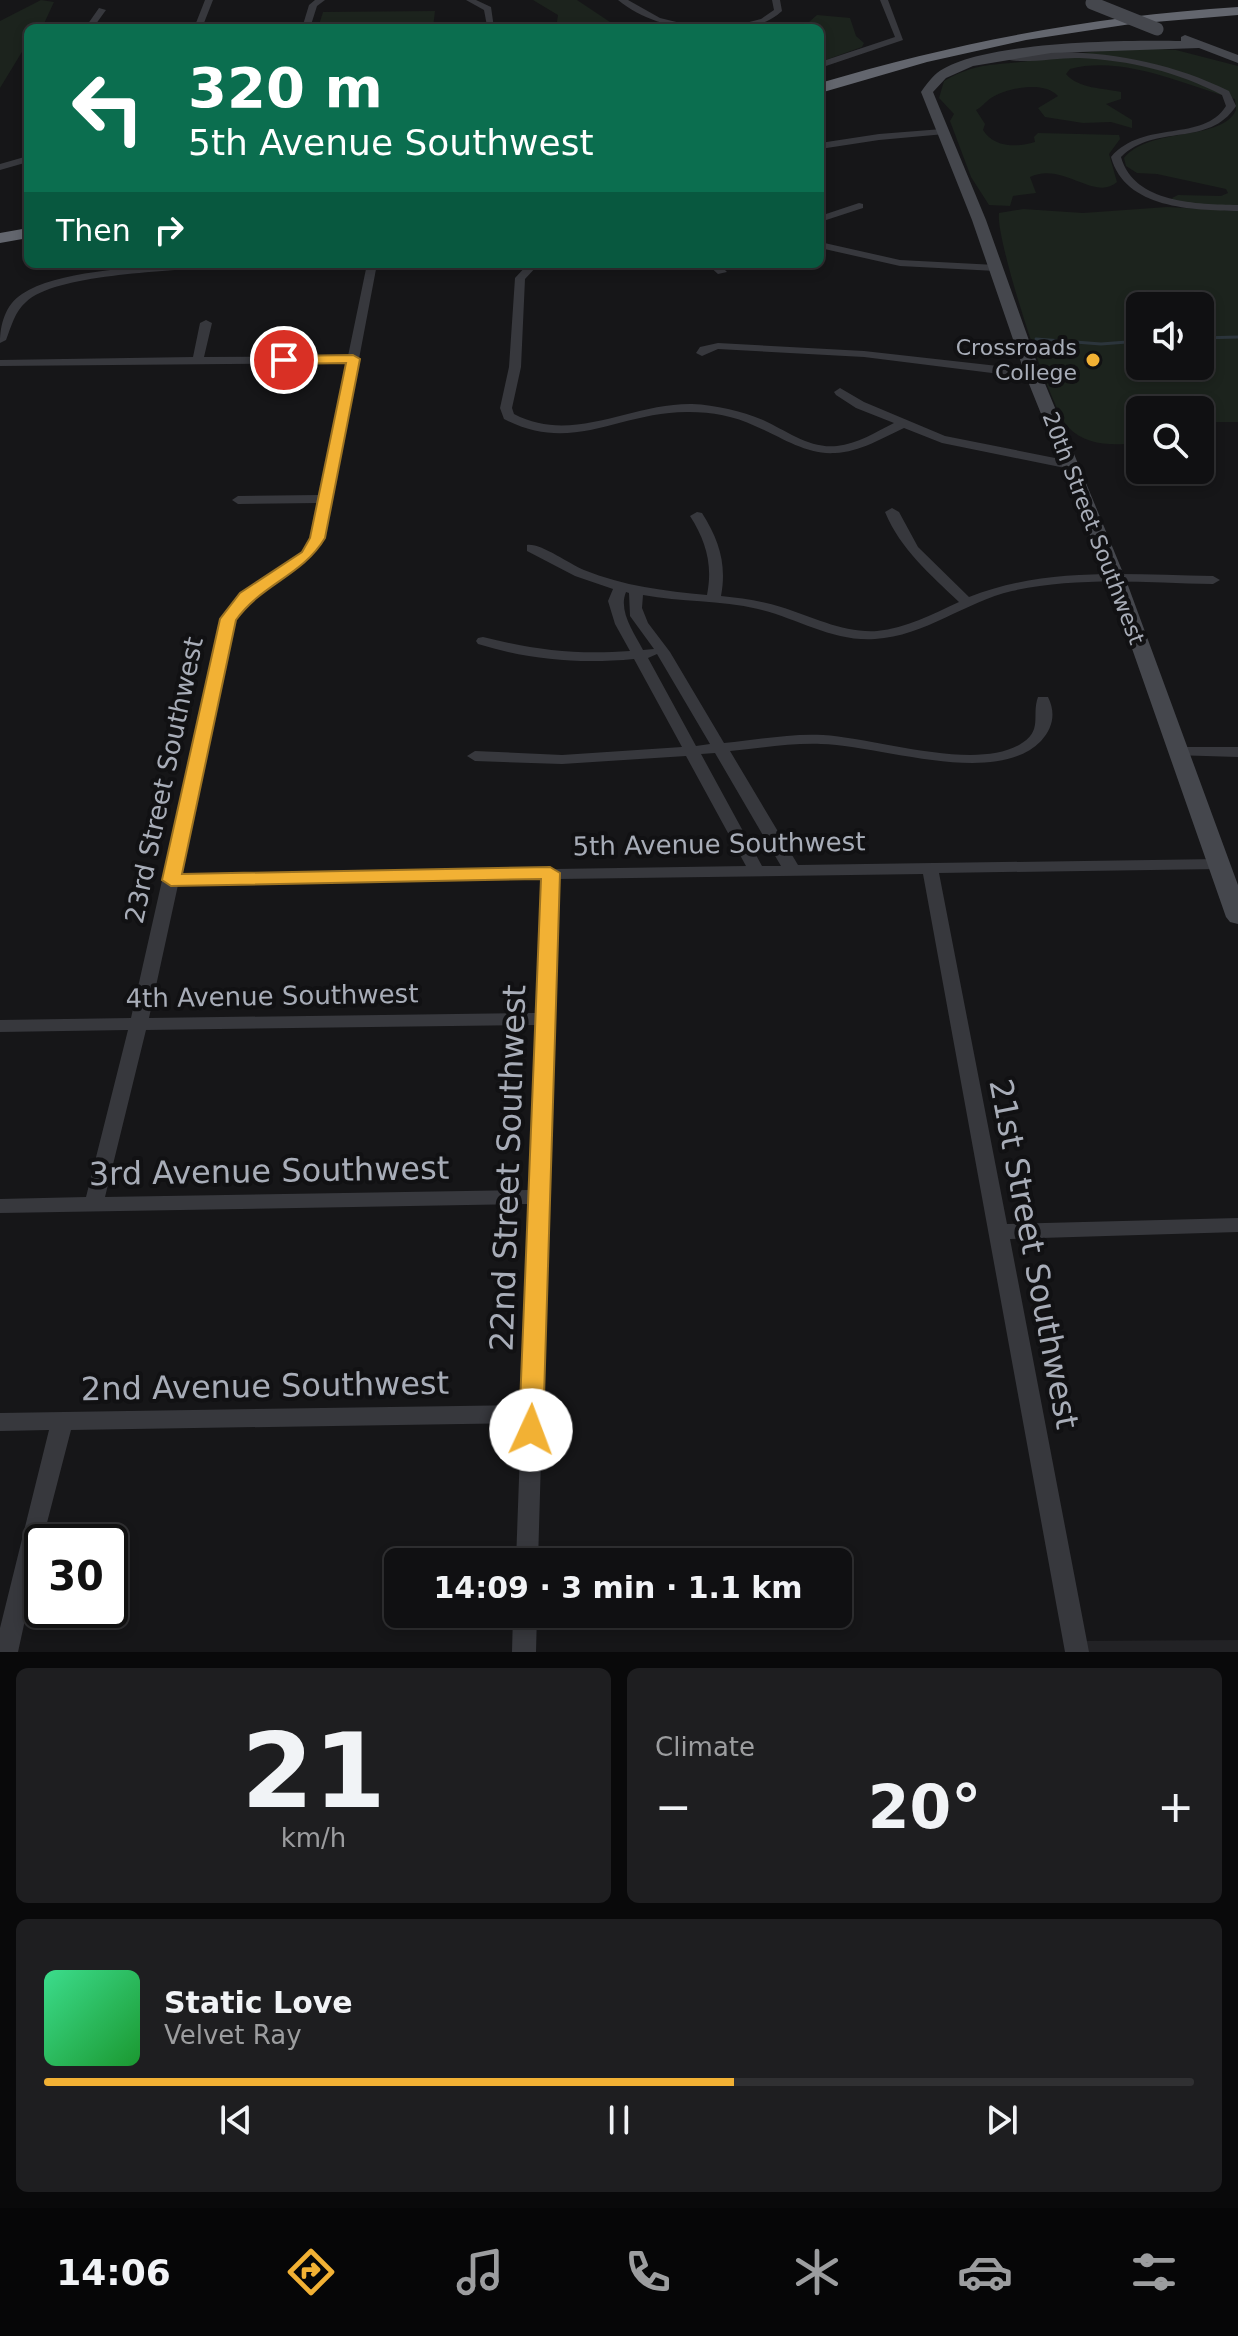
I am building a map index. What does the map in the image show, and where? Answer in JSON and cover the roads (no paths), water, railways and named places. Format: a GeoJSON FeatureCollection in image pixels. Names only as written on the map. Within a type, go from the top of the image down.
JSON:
{"type":"FeatureCollection","features":[{"type":"Feature","properties":{"kind":"highway"},"geometry":{"type":"LineString","coordinates":[[824,87],[910,59],[1001,38],[1238,5]]}},
{"type":"Feature","properties":{"kind":"highway"},"geometry":{"type":"LineString","coordinates":[[824,76],[900,52],[994,31],[1100,15],[1238,11]]}},
{"type":"Feature","properties":{"kind":"highway"},"geometry":{"type":"LineString","coordinates":[[0,227],[24,224]]}},
{"type":"Feature","properties":{"kind":"highway"},"geometry":{"type":"LineString","coordinates":[[0,238],[24,234]]}},
{"type":"Feature","properties":{"kind":"street"},"geometry":{"type":"LineString","coordinates":[[200,24],[209,0]]}},
{"type":"Feature","properties":{"kind":"street"},"geometry":{"type":"LineString","coordinates":[[307,24],[311,7],[321,0]]}},
{"type":"Feature","properties":{"kind":"street"},"geometry":{"type":"LineString","coordinates":[[470,0],[488,9],[491,24]]}},
{"type":"Feature","properties":{"kind":"street"},"geometry":{"type":"LineString","coordinates":[[622,0],[657,20],[677,24]]}},
{"type":"Feature","properties":{"kind":"street"},"geometry":{"type":"LineString","coordinates":[[746,24],[770,18],[778,11],[776,0]]}},
{"type":"Feature","properties":{"kind":"street"},"geometry":{"type":"LineString","coordinates":[[824,64],[900,38],[884,0]]}},
{"type":"Feature","properties":{"kind":"street"},"geometry":{"type":"LineString","coordinates":[[1088,2],[1238,59]]}},
{"type":"Feature","properties":{"kind":"street"},"geometry":{"type":"LineString","coordinates":[[92,24],[102,10]]}},
{"type":"Feature","properties":{"kind":"street","name":"20th Street Southwest"},"geometry":{"type":"LineString","coordinates":[[1198,45],[1078,46],[999,56],[956,69],[929,86],[927,92],[996,268],[1033,374],[1117,580],[1238,917]]}},
{"type":"Feature","properties":{"kind":"street"},"geometry":{"type":"LineString","coordinates":[[999,56],[1064,55],[1120,61],[1178,74],[1226,93],[1231,106],[1223,118],[1209,126],[1128,144],[1116,157],[1116,166],[1129,182],[1158,199],[1200,207],[1238,208]]}},
{"type":"Feature","properties":{"kind":"street"},"geometry":{"type":"LineString","coordinates":[[824,145],[942,132]]}},
{"type":"Feature","properties":{"kind":"street"},"geometry":{"type":"LineString","coordinates":[[0,167],[24,160]]}},
{"type":"Feature","properties":{"kind":"street"},"geometry":{"type":"LineString","coordinates":[[824,218],[859,206]]}},
{"type":"Feature","properties":{"kind":"street"},"geometry":{"type":"LineString","coordinates":[[824,246],[900,263],[996,268]]}},
{"type":"Feature","properties":{"kind":"street"},"geometry":{"type":"LineString","coordinates":[[0,340],[19,302],[39,289],[61,283],[176,268]]}},
{"type":"Feature","properties":{"kind":"street","name":"23rd Street Southwest"},"geometry":{"type":"LineString","coordinates":[[94,1204],[139,1023],[228,619],[245,596],[307,555],[318,538],[371,268]]}},
{"type":"Feature","properties":{"kind":"street"},"geometry":{"type":"LineString","coordinates":[[530,268],[520,278],[515,367],[506,408],[508,416],[519,423],[547,430],[566,430],[664,409],[709,409],[744,417],[806,445],[830,450],[843,449],[902,424]]}},
{"type":"Feature","properties":{"kind":"street"},"geometry":{"type":"LineString","coordinates":[[198,360],[206,323]]}},
{"type":"Feature","properties":{"kind":"street"},"geometry":{"type":"LineString","coordinates":[[702,353],[708,347],[718,346],[803,349],[1033,374]]}},
{"type":"Feature","properties":{"kind":"street"},"geometry":{"type":"LineString","coordinates":[[0,363],[353,359]]}},
{"type":"Feature","properties":{"kind":"street"},"geometry":{"type":"LineString","coordinates":[[840,392],[902,424],[961,444],[1070,465]]}},
{"type":"Feature","properties":{"kind":"street"},"geometry":{"type":"LineString","coordinates":[[238,500],[325,499]]}},
{"type":"Feature","properties":{"kind":"street"},"geometry":{"type":"LineString","coordinates":[[892,512],[896,524],[913,549],[967,602]]}},
{"type":"Feature","properties":{"kind":"street"},"geometry":{"type":"LineString","coordinates":[[697,516],[710,535],[717,558],[713,599]]}},
{"type":"Feature","properties":{"kind":"street"},"geometry":{"type":"LineString","coordinates":[[532,548],[566,567],[629,588],[756,605],[828,629],[868,636],[893,633],[997,591],[1033,583],[1072,579],[1213,580]]}},
{"type":"Feature","properties":{"kind":"street"},"geometry":{"type":"LineString","coordinates":[[629,588],[635,612],[663,652],[791,868]]}},
{"type":"Feature","properties":{"kind":"street"},"geometry":{"type":"LineString","coordinates":[[629,588],[616,594],[617,611],[756,869]]}},
{"type":"Feature","properties":{"kind":"street"},"geometry":{"type":"LineString","coordinates":[[483,641],[527,654],[562,659],[663,652]]}},
{"type":"Feature","properties":{"kind":"street"},"geometry":{"type":"LineString","coordinates":[[475,756],[575,761],[830,739],[954,759],[987,758],[1014,752],[1036,738],[1044,726],[1043,700]]}},
{"type":"Feature","properties":{"kind":"street"},"geometry":{"type":"LineString","coordinates":[[1178,752],[1238,752]]}},
{"type":"Feature","properties":{"kind":"street","name":"5th Avenue Southwest"},"geometry":{"type":"LineString","coordinates":[[171,880],[791,868],[1219,864]]}},
{"type":"Feature","properties":{"kind":"street","name":"21st Street Southwest"},"geometry":{"type":"LineString","coordinates":[[930,867],[1077,1652]]}},
{"type":"Feature","properties":{"kind":"street","name":"22nd Street Southwest"},"geometry":{"type":"LineString","coordinates":[[527,1548],[550,873]]}},
{"type":"Feature","properties":{"kind":"street","name":"4th Avenue Southwest"},"geometry":{"type":"LineString","coordinates":[[0,1026],[545,1019]]}},
{"type":"Feature","properties":{"kind":"street","name":"3rd Avenue Southwest"},"geometry":{"type":"LineString","coordinates":[[0,1206],[539,1197]]}},
{"type":"Feature","properties":{"kind":"street"},"geometry":{"type":"LineString","coordinates":[[1000,1232],[1238,1225]]}},
{"type":"Feature","properties":{"kind":"street","name":"2nd Avenue Southwest"},"geometry":{"type":"LineString","coordinates":[[0,1422],[532,1414]]}},
{"type":"Feature","properties":{"kind":"street"},"geometry":{"type":"LineString","coordinates":[[6,1652],[62,1421]]}},
{"type":"Feature","properties":{"kind":"street"},"geometry":{"type":"LineString","coordinates":[[524,1652],[525,1628]]}},
{"type":"Feature","properties":{"kind":"waterway"},"geometry":{"type":"LineString","coordinates":[[1214,338],[1238,337]]}},
{"type":"Feature","properties":{"kind":"waterway"},"geometry":{"type":"LineString","coordinates":[[1036,339],[1101,344],[1126,342]]}},
{"type":"Feature","properties":{"kind":"place","name":"Crossroads College"},"geometry":{"type":"Point","coordinates":[1093,360]}}]}
